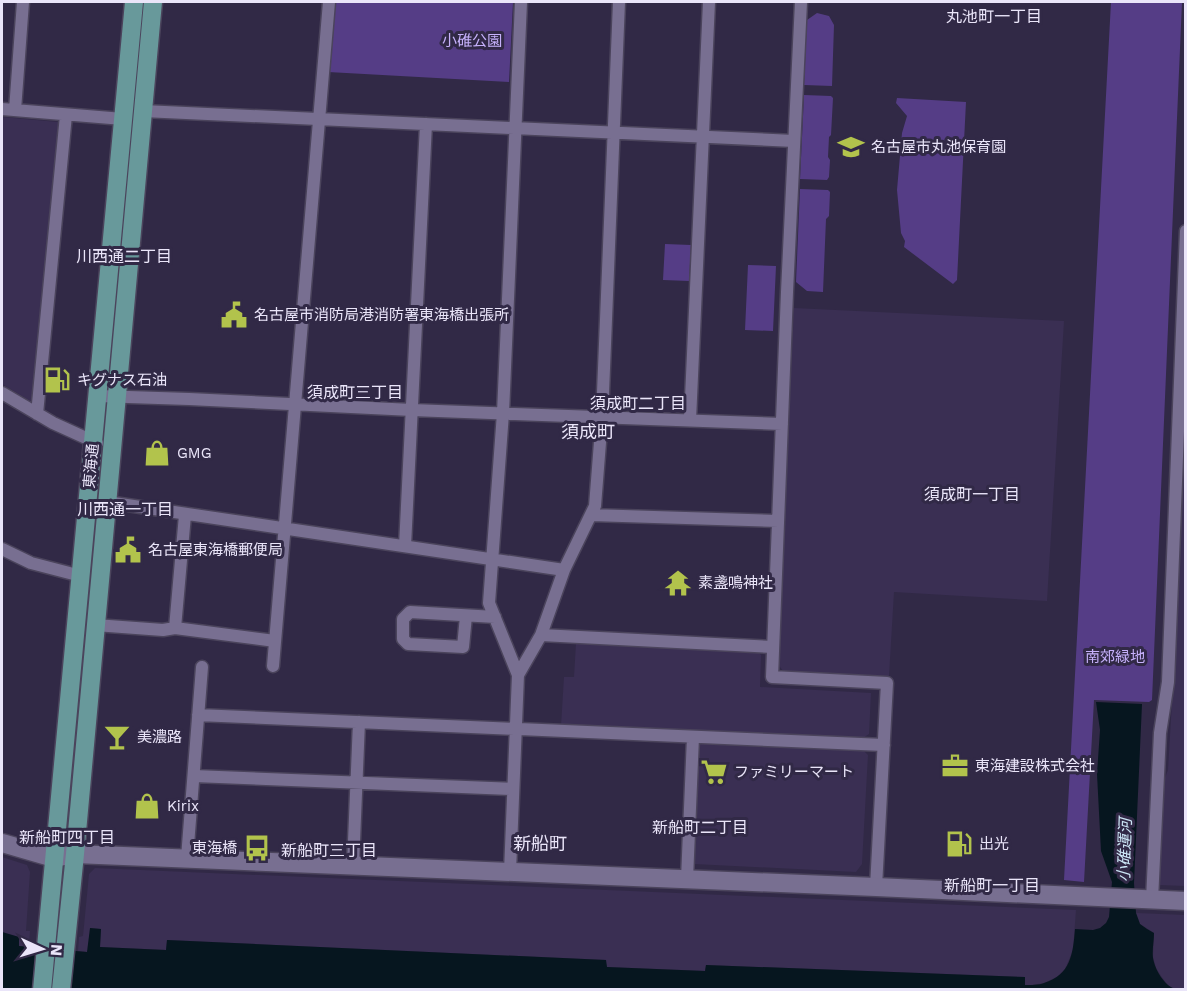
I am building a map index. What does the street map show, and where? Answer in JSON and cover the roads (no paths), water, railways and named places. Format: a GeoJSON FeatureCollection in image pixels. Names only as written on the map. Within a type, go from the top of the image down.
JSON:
{"type":"FeatureCollection","features":[{"type":"Feature","properties":{"kind":"main road","name":"東海通"},"geometry":{"type":"LineString","coordinates":[[42,990],[94,441],[107,397],[123,119],[134,2]]}},
{"type":"Feature","properties":{"kind":"main road"},"geometry":{"type":"LineString","coordinates":[[61,990],[107,502],[111,450],[107,397],[143,111],[153,2]]}},
{"type":"Feature","properties":{"kind":"street"},"geometry":{"type":"LineString","coordinates":[[15,110],[23,2]]}},
{"type":"Feature","properties":{"kind":"street"},"geometry":{"type":"LineString","coordinates":[[273,666],[328,2]]}},
{"type":"Feature","properties":{"kind":"street"},"geometry":{"type":"LineString","coordinates":[[510,872],[518,675],[489,603],[503,413],[521,2]]}},
{"type":"Feature","properties":{"kind":"street"},"geometry":{"type":"LineString","coordinates":[[518,675],[541,635],[564,570],[595,506],[602,417],[619,2]]}},
{"type":"Feature","properties":{"kind":"street"},"geometry":{"type":"LineString","coordinates":[[690,420],[709,2]]}},
{"type":"Feature","properties":{"kind":"street"},"geometry":{"type":"LineString","coordinates":[[801,2],[772,677],[887,683],[876,887]]}},
{"type":"Feature","properties":{"kind":"street"},"geometry":{"type":"LineString","coordinates":[[2,109],[123,119]]}},
{"type":"Feature","properties":{"kind":"street"},"geometry":{"type":"LineString","coordinates":[[143,111],[794,141]]}},
{"type":"Feature","properties":{"kind":"street"},"geometry":{"type":"LineString","coordinates":[[37,414],[66,115]]}},
{"type":"Feature","properties":{"kind":"street"},"geometry":{"type":"LineString","coordinates":[[405,546],[426,124]]}},
{"type":"Feature","properties":{"kind":"street"},"geometry":{"type":"LineString","coordinates":[[1147,900],[1160,733],[1168,682],[1185,231]]}},
{"type":"Feature","properties":{"kind":"street"},"geometry":{"type":"LineString","coordinates":[[2,393],[53,423],[111,450]]}},
{"type":"Feature","properties":{"kind":"street"},"geometry":{"type":"LineString","coordinates":[[107,397],[782,424]]}},
{"type":"Feature","properties":{"kind":"street"},"geometry":{"type":"LineString","coordinates":[[107,502],[564,570]]}},
{"type":"Feature","properties":{"kind":"street"},"geometry":{"type":"LineString","coordinates":[[175,628],[185,515]]}},
{"type":"Feature","properties":{"kind":"street"},"geometry":{"type":"LineString","coordinates":[[591,515],[778,521]]}},
{"type":"Feature","properties":{"kind":"street"},"geometry":{"type":"LineString","coordinates":[[2,549],[31,563],[81,576]]}},
{"type":"Feature","properties":{"kind":"street"},"geometry":{"type":"LineString","coordinates":[[466,616],[463,646],[408,644],[403,639],[403,619],[410,612],[495,617]]}},
{"type":"Feature","properties":{"kind":"street"},"geometry":{"type":"LineString","coordinates":[[95,625],[163,630],[175,628],[274,641]]}},
{"type":"Feature","properties":{"kind":"street"},"geometry":{"type":"LineString","coordinates":[[541,635],[773,647]]}},
{"type":"Feature","properties":{"kind":"street"},"geometry":{"type":"LineString","coordinates":[[187,858],[202,668]]}},
{"type":"Feature","properties":{"kind":"street"},"geometry":{"type":"LineString","coordinates":[[198,716],[884,745]]}},
{"type":"Feature","properties":{"kind":"street"},"geometry":{"type":"LineString","coordinates":[[352,865],[360,722]]}},
{"type":"Feature","properties":{"kind":"street"},"geometry":{"type":"LineString","coordinates":[[687,879],[693,737]]}},
{"type":"Feature","properties":{"kind":"street"},"geometry":{"type":"LineString","coordinates":[[194,776],[513,789]]}},
{"type":"Feature","properties":{"kind":"street"},"geometry":{"type":"LineString","coordinates":[[2,843],[54,858],[75,854],[187,858],[1185,901]]}},
{"type":"Feature","properties":{"kind":"water","name":"小碓運河"},"geometry":{"type":"Polygon","coordinates":[[[1096,702],[1142,704],[1134,883],[1136,913],[1140,924],[1154,933],[1153,958],[1158,972],[1167,984],[1175,989],[2,990],[2,932],[19,937],[19,946],[87,952],[90,928],[101,929],[100,947],[166,950],[167,940],[606,960],[607,967],[705,971],[706,965],[1025,977],[1025,985],[1042,984],[1060,975],[1065,969],[1071,955],[1075,929],[1100,928],[1109,917],[1112,882],[1101,851],[1097,774],[1100,730],[1096,702]]]}},
{"type":"Feature","properties":{"kind":"place","name":"名古屋市丸池保育園"},"geometry":{"type":"Point","coordinates":[851,147]}},
{"type":"Feature","properties":{"kind":"place","name":"名古屋市消防局港消防署東海橋出張所"},"geometry":{"type":"Point","coordinates":[234,315]}},
{"type":"Feature","properties":{"kind":"place","name":"キグナス石油"},"geometry":{"type":"Point","coordinates":[57,380]}},
{"type":"Feature","properties":{"kind":"place","name":"GMG"},"geometry":{"type":"Point","coordinates":[157,453]}},
{"type":"Feature","properties":{"kind":"place","name":"名古屋東海橋郵便局"},"geometry":{"type":"Point","coordinates":[128,550]}},
{"type":"Feature","properties":{"kind":"place","name":"素盞鳴神社"},"geometry":{"type":"Point","coordinates":[678,583]}},
{"type":"Feature","properties":{"kind":"place","name":"美濃路"},"geometry":{"type":"Point","coordinates":[117,737]}},
{"type":"Feature","properties":{"kind":"place","name":"東海建設株式会社"},"geometry":{"type":"Point","coordinates":[955,766]}},
{"type":"Feature","properties":{"kind":"place","name":"ファミリーマート"},"geometry":{"type":"Point","coordinates":[714,772]}},
{"type":"Feature","properties":{"kind":"place","name":"Kirix"},"geometry":{"type":"Point","coordinates":[147,806]}},
{"type":"Feature","properties":{"kind":"place","name":"出光"},"geometry":{"type":"Point","coordinates":[959,844]}},
{"type":"Feature","properties":{"kind":"place","name":"東海橋"},"geometry":{"type":"Point","coordinates":[257,848]}},
{"type":"Feature","properties":{"kind":"district","name":"丸池町一丁目"},"geometry":{"type":"Point","coordinates":[994,16]}},
{"type":"Feature","properties":{"kind":"district","name":"川西通二丁目"},"geometry":{"type":"Point","coordinates":[124,256]}},
{"type":"Feature","properties":{"kind":"district","name":"須成町三丁目"},"geometry":{"type":"Point","coordinates":[355,392]}},
{"type":"Feature","properties":{"kind":"district","name":"須成町二丁目"},"geometry":{"type":"Point","coordinates":[638,403]}},
{"type":"Feature","properties":{"kind":"district","name":"須成町"},"geometry":{"type":"Point","coordinates":[588,432]}},
{"type":"Feature","properties":{"kind":"district","name":"須成町一丁目"},"geometry":{"type":"Point","coordinates":[972,494]}},
{"type":"Feature","properties":{"kind":"district","name":"川西通一丁目"},"geometry":{"type":"Point","coordinates":[125,509]}},
{"type":"Feature","properties":{"kind":"district","name":"新船町二丁目"},"geometry":{"type":"Point","coordinates":[700,827]}},
{"type":"Feature","properties":{"kind":"district","name":"新船町四丁目"},"geometry":{"type":"Point","coordinates":[67,837]}},
{"type":"Feature","properties":{"kind":"district","name":"新船町"},"geometry":{"type":"Point","coordinates":[540,844]}},
{"type":"Feature","properties":{"kind":"district","name":"新船町三丁目"},"geometry":{"type":"Point","coordinates":[329,850]}},
{"type":"Feature","properties":{"kind":"district","name":"新船町一丁目"},"geometry":{"type":"Point","coordinates":[992,885]}},
{"type":"Feature","properties":{"kind":"park label","name":"小碓公園"},"geometry":{"type":"Point","coordinates":[472,41]}},
{"type":"Feature","properties":{"kind":"park label","name":"南郊緑地"},"geometry":{"type":"Point","coordinates":[1115,657]}}]}
